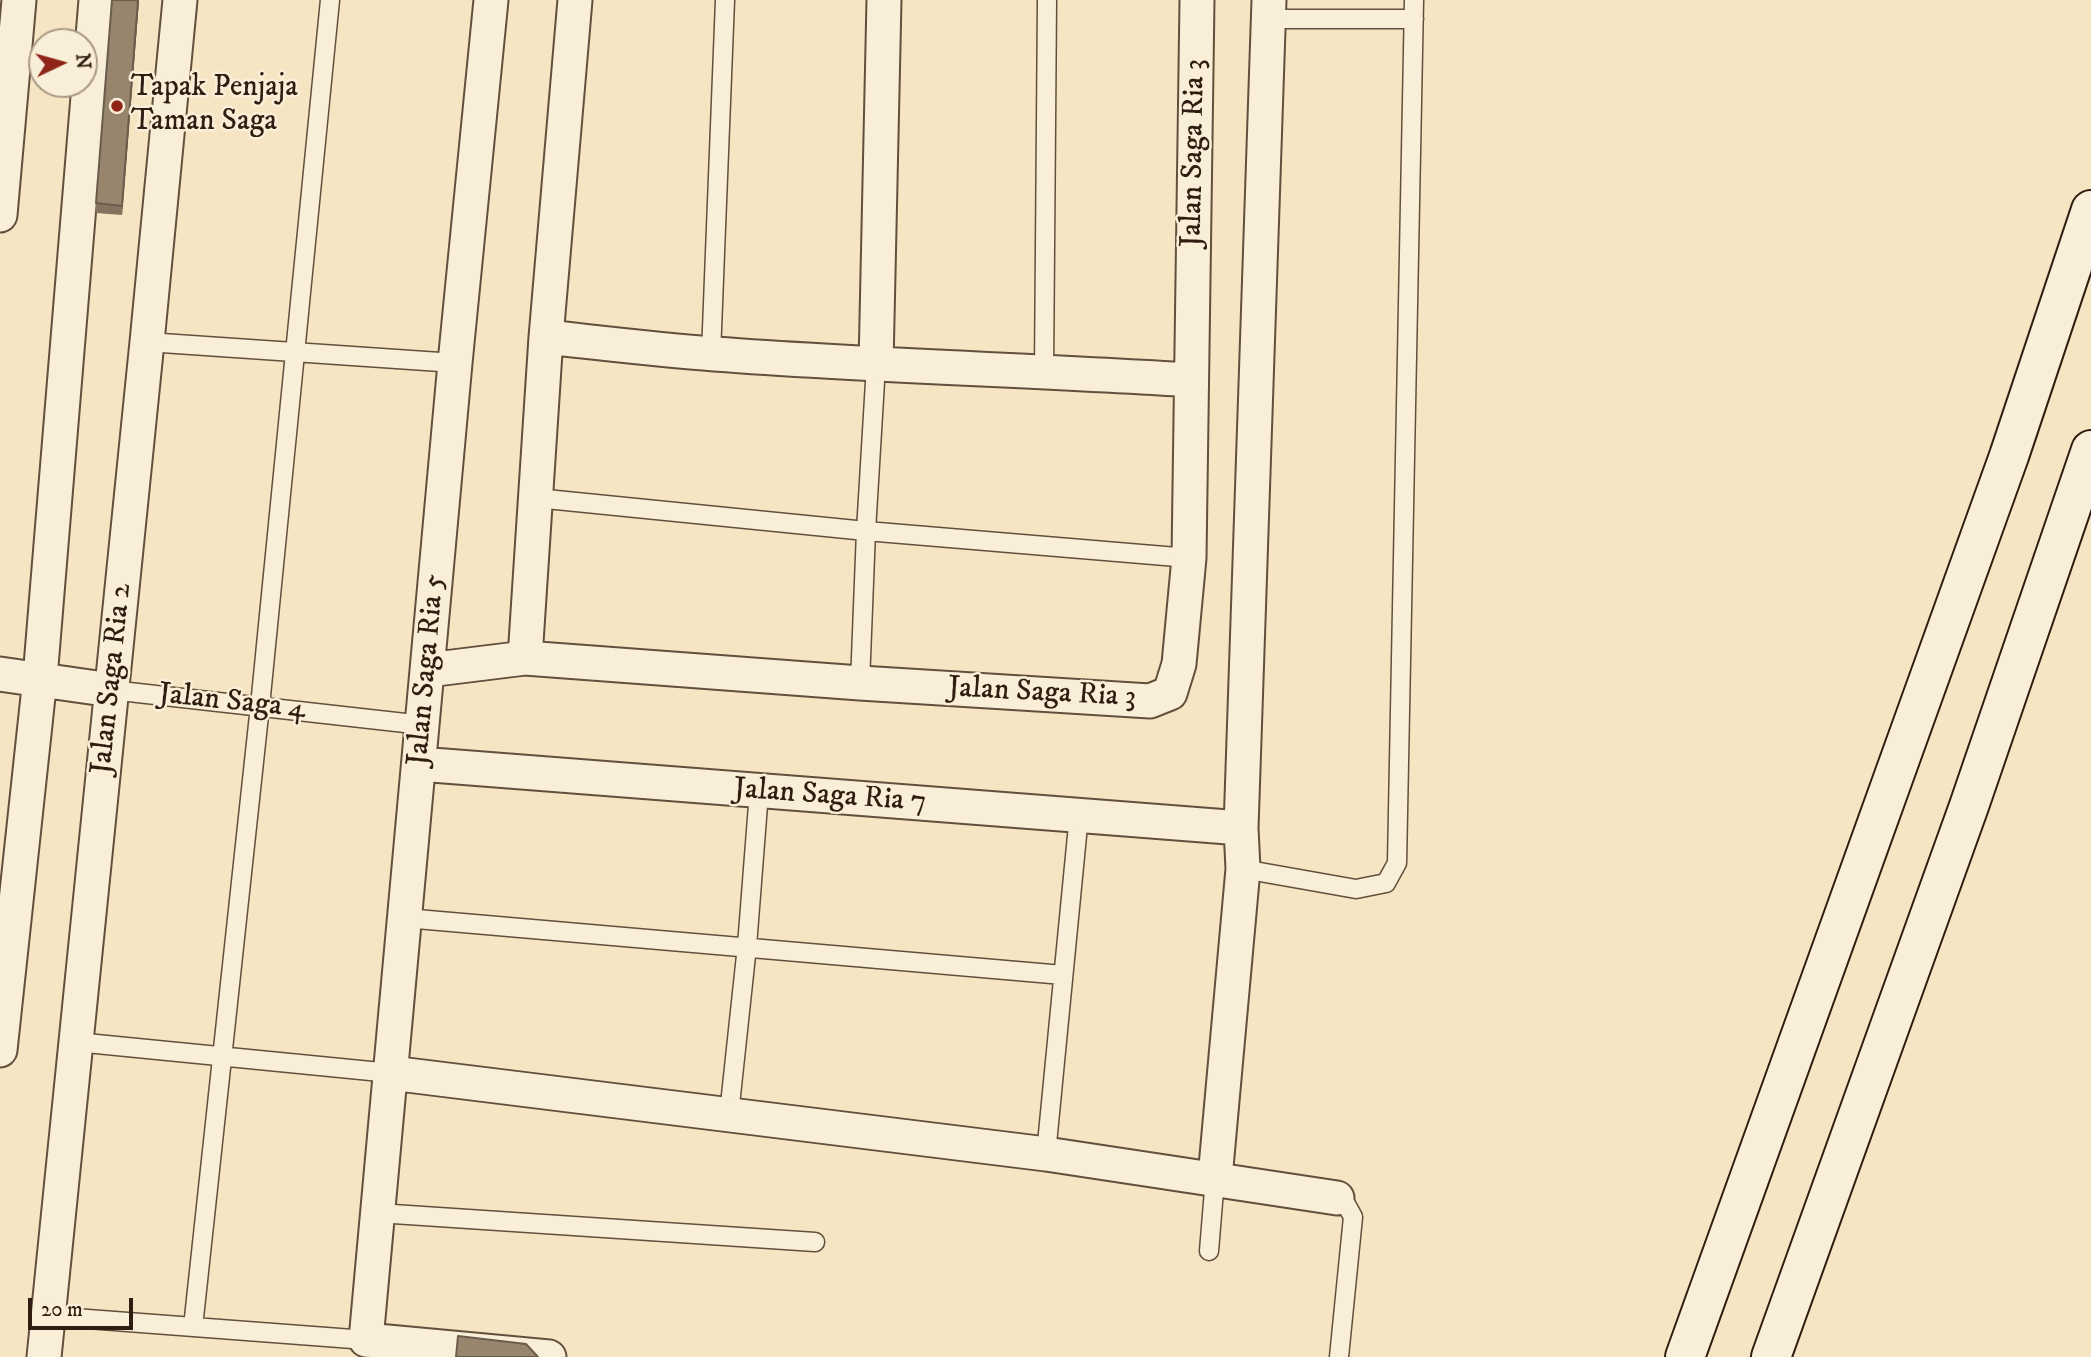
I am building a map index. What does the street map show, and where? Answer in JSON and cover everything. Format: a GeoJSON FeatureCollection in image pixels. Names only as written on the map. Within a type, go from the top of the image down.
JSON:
{"type":"FeatureCollection","features":[{"type":"Feature","properties":{"kind":"main road"},"geometry":{"type":"LineString","coordinates":[[1685,1357],[2008,456],[2091,210]]}},
{"type":"Feature","properties":{"kind":"main road"},"geometry":{"type":"LineString","coordinates":[[1771,1357],[1969,806],[2091,450]]}},
{"type":"Feature","properties":{"kind":"street"},"geometry":{"type":"LineString","coordinates":[[0,215],[19,0]]}},
{"type":"Feature","properties":{"kind":"street"},"geometry":{"type":"LineString","coordinates":[[0,1050],[40,678],[96,0]]}},
{"type":"Feature","properties":{"kind":"street","name":"Jalan Saga Ria 2"},"geometry":{"type":"LineString","coordinates":[[44,1357],[180,0]]}},
{"type":"Feature","properties":{"kind":"street","name":"Jalan Saga Ria 5"},"geometry":{"type":"LineString","coordinates":[[366,1340],[455,363],[491,0]]}},
{"type":"Feature","properties":{"kind":"street"},"geometry":{"type":"LineString","coordinates":[[525,658],[546,337],[575,0]]}},
{"type":"Feature","properties":{"kind":"street"},"geometry":{"type":"LineString","coordinates":[[876,365],[884,0]]}},
{"type":"Feature","properties":{"kind":"street","name":"Jalan Saga Ria 3"},"geometry":{"type":"LineString","coordinates":[[428,670],[525,658],[1150,701],[1170,693],[1180,664],[1189,558],[1197,0]]}},
{"type":"Feature","properties":{"kind":"street"},"geometry":{"type":"LineString","coordinates":[[1214,1178],[1243,869],[1241,828],[1269,9]]}},
{"type":"Feature","properties":{"kind":"street"},"geometry":{"type":"LineString","coordinates":[[546,337],[711,354],[1191,380]]}},
{"type":"Feature","properties":{"kind":"street","name":"Jalan Saga 4"},"geometry":{"type":"LineString","coordinates":[[0,674],[111,690]]}},
{"type":"Feature","properties":{"kind":"street","name":"Jalan Saga Ria 7"},"geometry":{"type":"LineString","coordinates":[[419,764],[1241,828]]}},
{"type":"Feature","properties":{"kind":"street"},"geometry":{"type":"LineString","coordinates":[[391,1073],[1046,1154],[1337,1198]]}},
{"type":"Feature","properties":{"kind":"street"},"geometry":{"type":"LineString","coordinates":[[366,1340],[446,1352],[549,1357]]}},
{"type":"Feature","properties":{"kind":"lane"},"geometry":{"type":"LineString","coordinates":[[193,1327],[260,706],[330,0]]}},
{"type":"Feature","properties":{"kind":"lane"},"geometry":{"type":"LineString","coordinates":[[711,354],[725,0]]}},
{"type":"Feature","properties":{"kind":"lane"},"geometry":{"type":"LineString","coordinates":[[1044,371],[1047,0]]}},
{"type":"Feature","properties":{"kind":"lane"},"geometry":{"type":"LineString","coordinates":[[1243,869],[1356,889],[1386,883],[1397,863],[1414,0]]}},
{"type":"Feature","properties":{"kind":"lane"},"geometry":{"type":"LineString","coordinates":[[1269,9],[1414,19]]}},
{"type":"Feature","properties":{"kind":"lane"},"geometry":{"type":"LineString","coordinates":[[147,342],[455,363]]}},
{"type":"Feature","properties":{"kind":"lane"},"geometry":{"type":"LineString","coordinates":[[860,683],[876,365]]}},
{"type":"Feature","properties":{"kind":"lane"},"geometry":{"type":"LineString","coordinates":[[536,498],[866,531],[1189,558]]}},
{"type":"Feature","properties":{"kind":"lane","name":"Jalan Saga 4"},"geometry":{"type":"LineString","coordinates":[[111,690],[423,725]]}},
{"type":"Feature","properties":{"kind":"lane"},"geometry":{"type":"LineString","coordinates":[[729,1114],[747,946],[759,792]]}},
{"type":"Feature","properties":{"kind":"lane"},"geometry":{"type":"LineString","coordinates":[[1046,1154],[1079,815]]}},
{"type":"Feature","properties":{"kind":"lane"},"geometry":{"type":"LineString","coordinates":[[405,918],[1063,975]]}},
{"type":"Feature","properties":{"kind":"lane"},"geometry":{"type":"LineString","coordinates":[[76,1042],[391,1073]]}},
{"type":"Feature","properties":{"kind":"lane"},"geometry":{"type":"LineString","coordinates":[[1209,1251],[1214,1178]]}},
{"type":"Feature","properties":{"kind":"lane"},"geometry":{"type":"LineString","coordinates":[[1337,1198],[1347,1206],[1353,1217],[1339,1357]]}},
{"type":"Feature","properties":{"kind":"lane"},"geometry":{"type":"LineString","coordinates":[[378,1213],[815,1242]]}},
{"type":"Feature","properties":{"kind":"lane"},"geometry":{"type":"LineString","coordinates":[[48,1316],[366,1340]]}},
{"type":"Feature","properties":{"kind":"building","name":"Tapak Penjaja Taman Saga"},"geometry":{"type":"Polygon","coordinates":[[[112,0],[138,0],[122,206],[96,203],[112,0]]]}},
{"type":"Feature","properties":{"kind":"building"},"geometry":{"type":"Polygon","coordinates":[[[458,1336],[526,1344],[538,1357],[456,1357],[458,1336]]]}},
{"type":"Feature","properties":{"kind":"place","name":"Tapak Penjaja Taman Saga"},"geometry":{"type":"Point","coordinates":[117,106]}}]}
